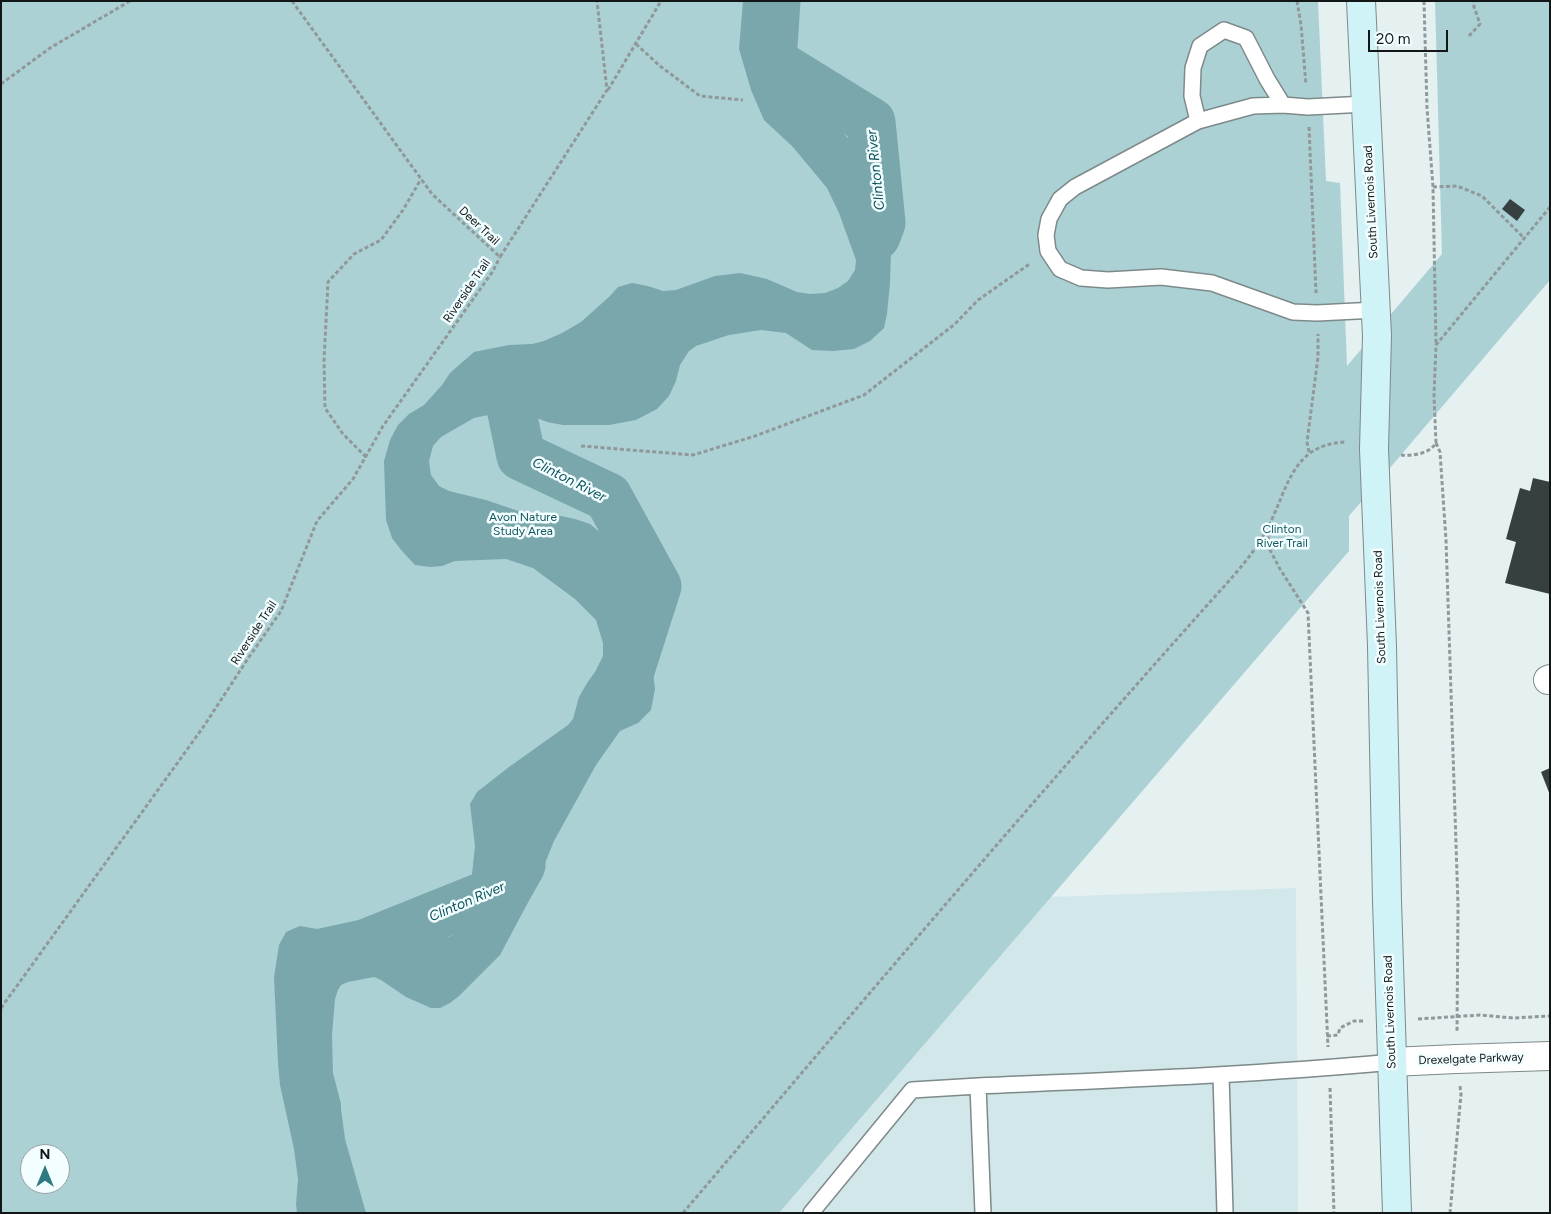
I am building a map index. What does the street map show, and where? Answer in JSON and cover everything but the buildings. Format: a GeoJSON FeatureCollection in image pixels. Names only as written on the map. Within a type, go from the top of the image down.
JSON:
{"type":"FeatureCollection","features":[{"type":"Feature","properties":{"kind":"main road","name":"South Livernois Road"},"geometry":{"type":"LineString","coordinates":[[1361,1],[1377,336],[1374,449],[1382,646],[1396,1213]]}},
{"type":"Feature","properties":{"kind":"street","name":"Drexelgate Parkway"},"geometry":{"type":"LineString","coordinates":[[1392,1062],[1550,1056]]}},
{"type":"Feature","properties":{"kind":"lane"},"geometry":{"type":"LineString","coordinates":[[1198,121],[1192,96],[1193,68],[1200,46],[1224,30],[1246,38],[1283,105]]}},
{"type":"Feature","properties":{"kind":"lane"},"geometry":{"type":"LineString","coordinates":[[1366,104],[1308,107],[1283,105],[1253,106],[1198,121],[1075,187],[1060,199],[1049,219],[1046,235],[1048,251],[1060,269],[1081,278],[1108,280],[1161,277],[1212,284],[1293,312],[1317,313],[1376,310]]}},
{"type":"Feature","properties":{"kind":"lane"},"geometry":{"type":"LineString","coordinates":[[810,1213],[912,1090],[1221,1075],[1392,1062]]}},
{"type":"Feature","properties":{"kind":"lane"},"geometry":{"type":"LineString","coordinates":[[1221,1075],[1225,1213]]}},
{"type":"Feature","properties":{"kind":"lane"},"geometry":{"type":"LineString","coordinates":[[978,1086],[983,1213]]}},
{"type":"Feature","properties":{"kind":"path"},"geometry":{"type":"LineString","coordinates":[[1,84],[50,48],[130,1]]}},
{"type":"Feature","properties":{"kind":"path","name":"Deer Trail"},"geometry":{"type":"LineString","coordinates":[[292,1],[432,194],[500,257],[636,44],[661,1]]}},
{"type":"Feature","properties":{"kind":"path"},"geometry":{"type":"LineString","coordinates":[[597,1],[607,90]]}},
{"type":"Feature","properties":{"kind":"path"},"geometry":{"type":"LineString","coordinates":[[1297,1],[1301,25],[1308,107],[1317,313],[1318,357],[1307,442],[1309,452]]}},
{"type":"Feature","properties":{"kind":"path"},"geometry":{"type":"LineString","coordinates":[[1424,1],[1427,108],[1433,188],[1436,345],[1434,396],[1436,443],[1440,452],[1446,550],[1458,905],[1456,1059],[1461,1094],[1450,1213]]}},
{"type":"Feature","properties":{"kind":"path"},"geometry":{"type":"LineString","coordinates":[[1469,36],[1480,24],[1474,7],[1474,1]]}},
{"type":"Feature","properties":{"kind":"path"},"geometry":{"type":"LineString","coordinates":[[636,44],[660,66],[700,96],[742,100]]}},
{"type":"Feature","properties":{"kind":"path"},"geometry":{"type":"LineString","coordinates":[[366,457],[343,434],[325,408],[324,361],[328,282],[354,254],[381,240],[403,210],[421,180]]}},
{"type":"Feature","properties":{"kind":"path"},"geometry":{"type":"LineString","coordinates":[[1433,188],[1457,186],[1482,196],[1523,238]]}},
{"type":"Feature","properties":{"kind":"path"},"geometry":{"type":"LineString","coordinates":[[1436,345],[1550,206]]}},
{"type":"Feature","properties":{"kind":"path"},"geometry":{"type":"LineString","coordinates":[[581,446],[693,454],[755,436],[864,395],[955,324],[978,300],[1048,251]]}},
{"type":"Feature","properties":{"kind":"path","name":"Riverside Trail"},"geometry":{"type":"LineString","coordinates":[[1,1008],[204,726],[281,611],[317,521],[353,479],[383,426],[493,271],[500,257]]}},
{"type":"Feature","properties":{"kind":"path"},"geometry":{"type":"LineString","coordinates":[[683,1213],[1144,676],[1246,562],[1266,530],[1290,478],[1309,452],[1328,444],[1345,442],[1365,444],[1374,449],[1403,455],[1425,452],[1432,449],[1436,443]]}},
{"type":"Feature","properties":{"kind":"path"},"geometry":{"type":"LineString","coordinates":[[1266,530],[1270,550],[1308,613],[1328,1036],[1334,1213]]}},
{"type":"Feature","properties":{"kind":"path"},"geometry":{"type":"LineString","coordinates":[[1434,1019],[1480,1015],[1513,1018],[1550,1016]]}},
{"type":"Feature","properties":{"kind":"path"},"geometry":{"type":"LineString","coordinates":[[1328,1036],[1338,1035],[1340,1028],[1354,1021]]}},
{"type":"Feature","properties":{"kind":"shaded area"},"geometry":{"type":"Polygon","coordinates":[[[743,1],[787,1],[785,28],[805,85],[826,116],[869,159],[878,175],[882,189],[891,252],[890,283],[884,328],[870,341],[854,349],[833,351],[812,350],[786,333],[761,330],[729,335],[696,346],[689,351],[680,365],[676,381],[669,396],[657,409],[636,420],[609,425],[563,425],[547,422],[521,412],[498,413],[474,418],[441,437],[433,446],[429,461],[431,475],[439,486],[449,491],[486,500],[527,514],[561,516],[575,519],[590,524],[602,534],[625,570],[646,618],[655,689],[651,710],[638,723],[620,731],[596,765],[554,841],[533,893],[500,955],[459,996],[440,1008],[431,1008],[406,997],[374,977],[341,985],[335,999],[332,1035],[333,1073],[341,1104],[345,1139],[366,1213],[297,1213],[298,1179],[294,1149],[280,1085],[274,977],[279,945],[286,932],[300,926],[317,929],[368,918],[415,935],[440,938],[449,937],[464,929],[467,921],[475,846],[470,804],[477,792],[568,725],[573,719],[579,697],[603,656],[603,643],[596,620],[575,599],[533,568],[506,559],[455,561],[442,566],[430,567],[415,565],[402,551],[392,538],[386,520],[384,461],[390,440],[398,425],[409,414],[424,405],[450,373],[474,352],[509,345],[532,344],[562,333],[581,322],[618,287],[632,283],[663,291],[676,290],[715,276],[740,273],[767,279],[797,292],[810,294],[825,293],[838,288],[848,281],[855,270],[856,260],[839,213],[827,188],[793,147],[764,120],[751,90],[739,49],[743,1]]]}},
{"type":"Feature","properties":{"kind":"shaded area"},"geometry":{"type":"Polygon","coordinates":[[[1296,888],[1298,1213],[779,1213],[1050,897],[1296,888]]]}},
{"type":"Feature","properties":{"kind":"green space","name":"Avon Nature Study Area"},"geometry":{"type":"Polygon","coordinates":[[[1,1],[1318,1],[1326,181],[1340,183],[1347,366],[1442,254],[1435,1],[1550,1],[1550,280],[1349,516],[1349,551],[779,1213],[1,1213],[1,1]]]}},
{"type":"Feature","properties":{"kind":"waterway","name":"Clinton River"},"geometry":{"type":"LineString","coordinates":[[776,1],[772,61],[871,122],[881,223],[876,236]]}},
{"type":"Feature","properties":{"kind":"waterway","name":"Clinton River"},"geometry":{"type":"LineString","coordinates":[[542,378],[506,384],[521,456],[608,497],[657,586],[626,683]]}},
{"type":"Feature","properties":{"kind":"waterway","name":"Clinton River"},"geometry":{"type":"LineString","coordinates":[[337,955],[509,886],[521,865]]}},
{"type":"Feature","properties":{"kind":"park label","name":"Clinton River Trail"},"geometry":{"type":"Point","coordinates":[1282,536]}}]}
